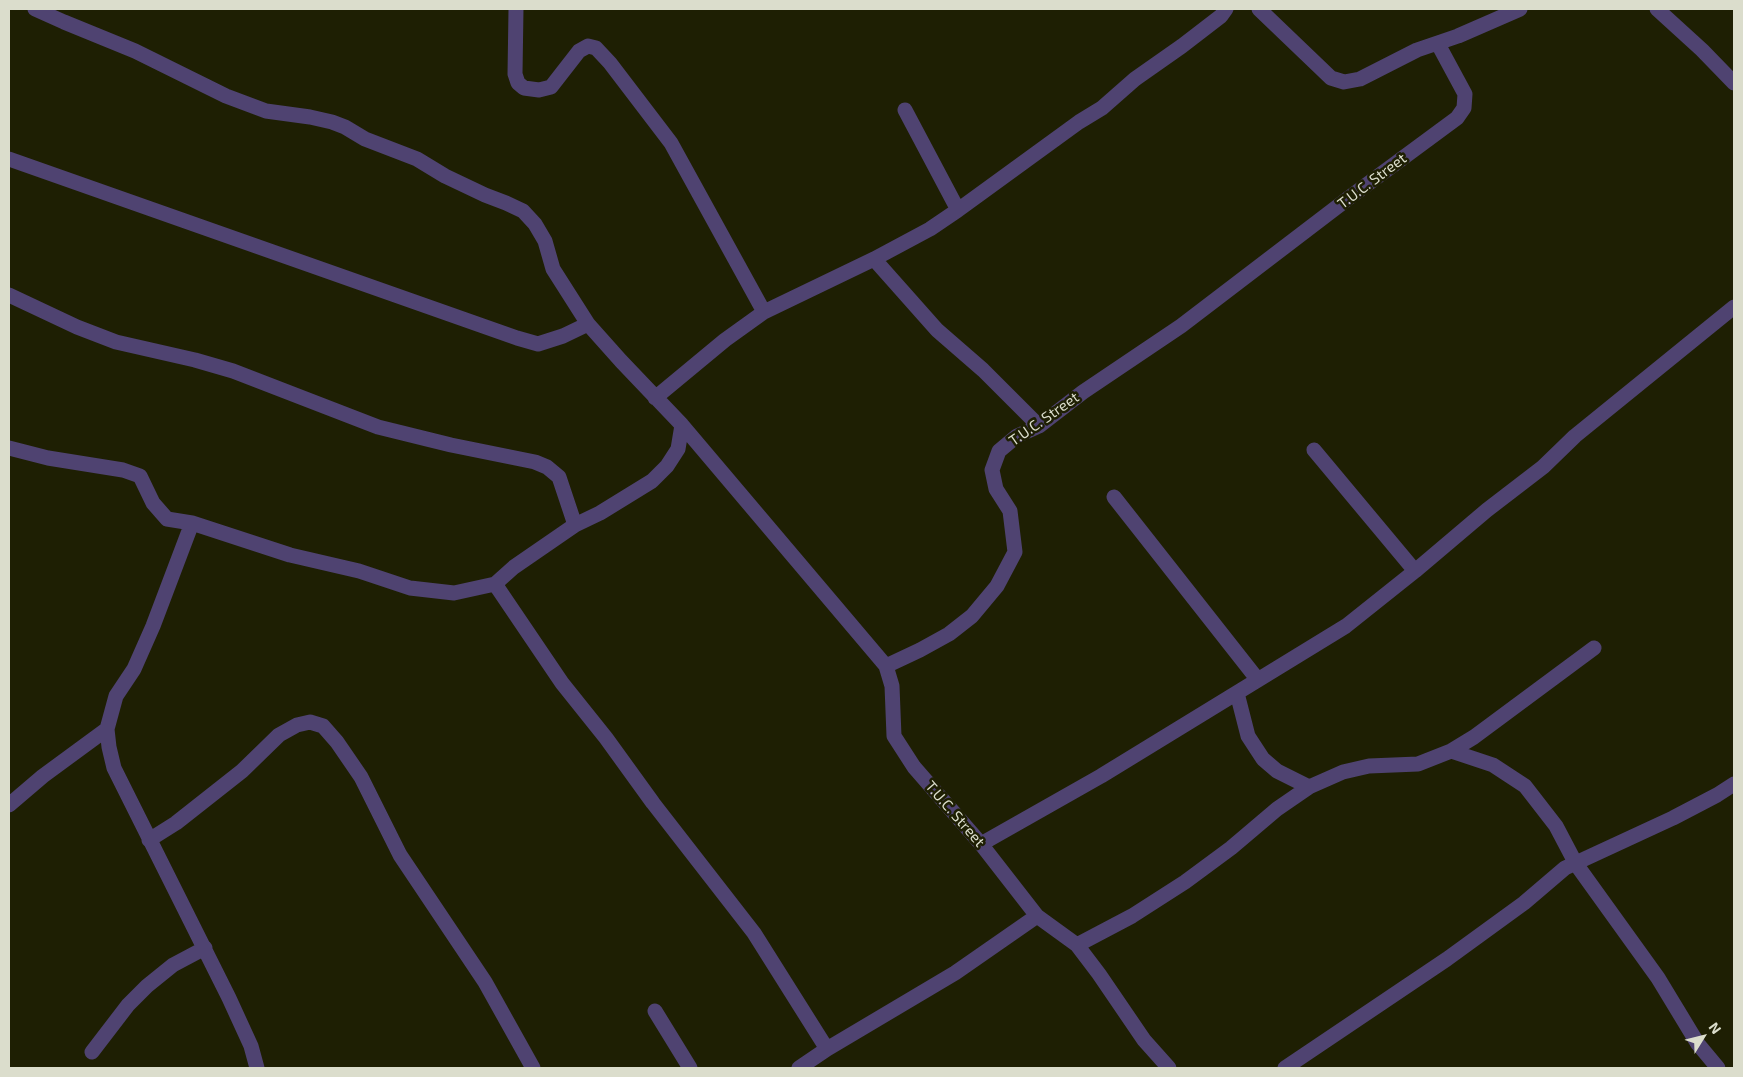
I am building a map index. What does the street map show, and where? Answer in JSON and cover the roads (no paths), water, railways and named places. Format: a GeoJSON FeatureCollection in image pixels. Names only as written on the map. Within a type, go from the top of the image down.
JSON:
{"type":"FeatureCollection","features":[{"type":"Feature","properties":{"kind":"street"},"geometry":{"type":"LineString","coordinates":[[35,9],[135,51],[218,92],[258,108],[266,111],[310,117],[345,127],[365,139],[417,159],[477,192],[522,211],[535,224],[544,241],[553,269],[588,324],[682,425],[886,666]]}},
{"type":"Feature","properties":{"kind":"street"},"geometry":{"type":"LineString","coordinates":[[516,9],[515,74],[518,83],[524,88],[539,90],[550,87],[579,51],[588,46],[596,48],[610,63],[671,143],[764,312]]}},
{"type":"Feature","properties":{"kind":"street"},"geometry":{"type":"LineString","coordinates":[[655,398],[725,340],[764,312],[874,260],[930,229],[958,210],[1079,122],[1102,108],[1135,79],[1182,46],[1226,9]]}},
{"type":"Feature","properties":{"kind":"street"},"geometry":{"type":"LineString","coordinates":[[1259,9],[1331,78],[1344,82],[1360,80],[1417,50],[1438,44],[1520,9]]}},
{"type":"Feature","properties":{"kind":"street"},"geometry":{"type":"LineString","coordinates":[[1657,9],[1702,50],[1734,83]]}},
{"type":"Feature","properties":{"kind":"street","name":"T.U.C. Street"},"geometry":{"type":"LineString","coordinates":[[1168,1068],[1144,1040],[1076,945],[1037,916],[982,844],[914,767],[894,736],[892,686],[886,666],[949,634],[972,616],[997,586],[1015,552],[1010,511],[996,489],[992,470],[999,451],[1017,436],[1039,426],[1083,392],[1181,326],[1457,118],[1464,108],[1465,94],[1438,44]]}},
{"type":"Feature","properties":{"kind":"street"},"geometry":{"type":"LineString","coordinates":[[905,110],[958,210]]}},
{"type":"Feature","properties":{"kind":"street"},"geometry":{"type":"LineString","coordinates":[[9,159],[538,344],[564,336],[588,324]]}},
{"type":"Feature","properties":{"kind":"street"},"geometry":{"type":"LineString","coordinates":[[874,260],[938,330],[983,370],[1039,426]]}},
{"type":"Feature","properties":{"kind":"street"},"geometry":{"type":"LineString","coordinates":[[9,295],[77,327],[116,342],[195,360],[232,371],[378,427],[541,464],[559,477],[575,524]]}},
{"type":"Feature","properties":{"kind":"street"},"geometry":{"type":"LineString","coordinates":[[982,844],[1101,776],[1346,626],[1487,510],[1543,467],[1575,436],[1734,307]]}},
{"type":"Feature","properties":{"kind":"street"},"geometry":{"type":"LineString","coordinates":[[9,448],[48,458],[123,470],[140,476],[153,503],[167,519],[192,523],[290,555],[359,572],[410,588],[454,593],[495,584],[514,567],[575,524],[600,513],[652,481],[667,466],[678,449],[682,425]]}},
{"type":"Feature","properties":{"kind":"street"},"geometry":{"type":"LineString","coordinates":[[1314,450],[1415,571]]}},
{"type":"Feature","properties":{"kind":"street"},"geometry":{"type":"LineString","coordinates":[[1114,496],[1258,680]]}},
{"type":"Feature","properties":{"kind":"street"},"geometry":{"type":"LineString","coordinates":[[192,523],[153,626],[134,669],[116,696],[107,729],[109,748],[114,768],[251,1046],[257,1068]]}},
{"type":"Feature","properties":{"kind":"street"},"geometry":{"type":"LineString","coordinates":[[495,584],[562,683],[606,738],[652,803],[754,933],[828,1049]]}},
{"type":"Feature","properties":{"kind":"street"},"geometry":{"type":"LineString","coordinates":[[1076,945],[1132,916],[1185,882],[1231,848],[1277,809],[1309,787],[1351,770],[1369,766],[1418,764],[1450,751],[1474,737],[1594,648]]}},
{"type":"Feature","properties":{"kind":"street"},"geometry":{"type":"LineString","coordinates":[[1237,693],[1248,736],[1263,759],[1277,771],[1309,787]]}},
{"type":"Feature","properties":{"kind":"street"},"geometry":{"type":"LineString","coordinates":[[149,840],[176,823],[214,794],[242,771],[279,735],[297,724],[310,722],[323,726],[337,742],[361,777],[404,862],[485,982],[533,1068]]}},
{"type":"Feature","properties":{"kind":"street"},"geometry":{"type":"LineString","coordinates":[[9,804],[43,776],[107,729]]}},
{"type":"Feature","properties":{"kind":"street"},"geometry":{"type":"LineString","coordinates":[[1450,751],[1493,765],[1525,786],[1556,826],[1576,864],[1658,978],[1698,1044],[1718,1068]]}},
{"type":"Feature","properties":{"kind":"street"},"geometry":{"type":"LineString","coordinates":[[1293,1066],[1524,903],[1565,868],[1673,818],[1734,784]]}},
{"type":"Feature","properties":{"kind":"street"},"geometry":{"type":"LineString","coordinates":[[799,1068],[956,973],[1037,916]]}},
{"type":"Feature","properties":{"kind":"street"},"geometry":{"type":"LineString","coordinates":[[92,1052],[128,1005],[147,986],[173,965],[204,948]]}},
{"type":"Feature","properties":{"kind":"street"},"geometry":{"type":"LineString","coordinates":[[655,1011],[690,1068]]}}]}
